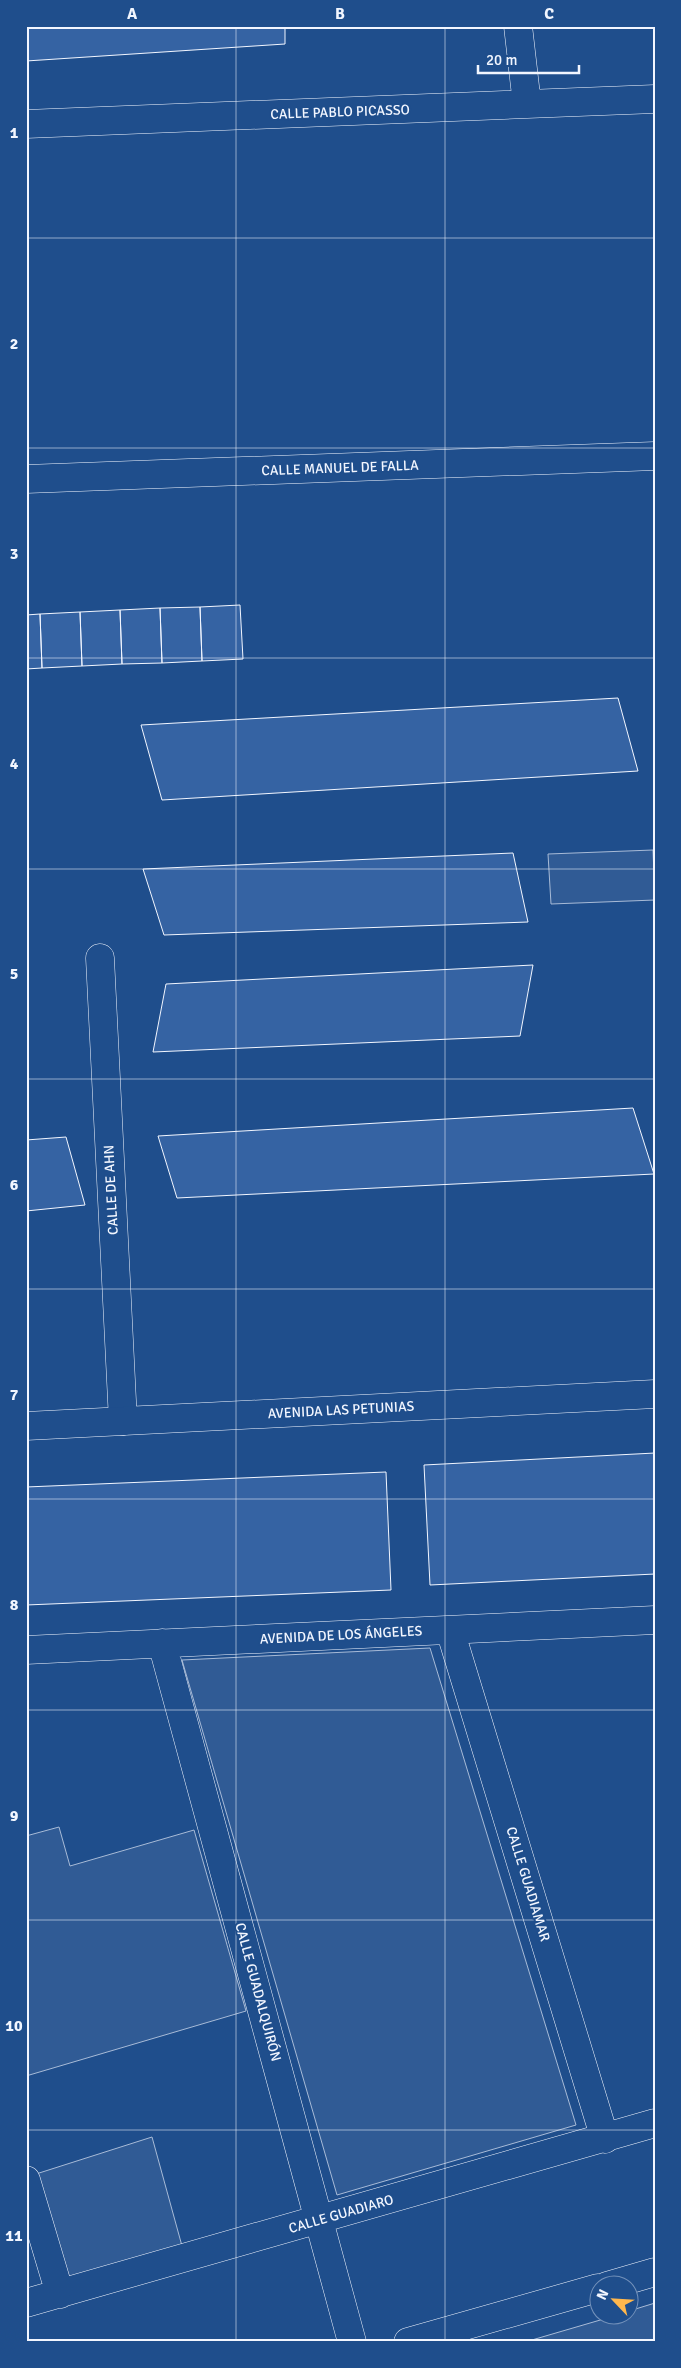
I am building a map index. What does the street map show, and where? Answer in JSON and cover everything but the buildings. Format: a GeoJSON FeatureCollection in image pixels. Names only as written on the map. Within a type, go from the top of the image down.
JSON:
{"type":"FeatureCollection","features":[{"type":"Feature","properties":{"kind":"street"},"geometry":{"type":"LineString","coordinates":[[518,26],[527,104]]}},
{"type":"Feature","properties":{"kind":"street","name":"CALLE PABLO PICASSO"},"geometry":{"type":"LineString","coordinates":[[26,124],[655,99]]}},
{"type":"Feature","properties":{"kind":"street","name":"CALLE MANUEL DE FALLA"},"geometry":{"type":"LineString","coordinates":[[26,479],[655,456]]}},
{"type":"Feature","properties":{"kind":"street","name":"CALLE DE AHN"},"geometry":{"type":"LineString","coordinates":[[100,958],[123,1421]]}},
{"type":"Feature","properties":{"kind":"street","name":"AVENIDA LAS PETUNIAS"},"geometry":{"type":"LineString","coordinates":[[26,1426],[655,1394]]}},
{"type":"Feature","properties":{"kind":"street","name":"AVENIDA DE LOS ÁNGELES"},"geometry":{"type":"LineString","coordinates":[[26,1650],[655,1620]]}},
{"type":"Feature","properties":{"kind":"street","name":"CALLE GUADIAMAR"},"geometry":{"type":"LineString","coordinates":[[450,1630],[605,2139]]}},
{"type":"Feature","properties":{"kind":"street","name":"CALLE GUADALQUIRÓN"},"geometry":{"type":"LineString","coordinates":[[162,1643],[321,2220],[352,2342]]}},
{"type":"Feature","properties":{"kind":"street","name":"CALLE GUADIARO"},"geometry":{"type":"LineString","coordinates":[[26,2303],[605,2139],[655,2123]]}},
{"type":"Feature","properties":{"kind":"street"},"geometry":{"type":"LineString","coordinates":[[26,2180],[60,2294]]}},
{"type":"Feature","properties":{"kind":"street"},"geometry":{"type":"LineString","coordinates":[[638,2277],[655,2272]]}},
{"type":"Feature","properties":{"kind":"street"},"geometry":{"type":"LineString","coordinates":[[408,2342],[588,2291]]}},
{"type":"Feature","properties":{"kind":"shaded area"},"geometry":{"type":"Polygon","coordinates":[[[653,850],[655,900],[551,904],[548,854],[653,850]]]}},
{"type":"Feature","properties":{"kind":"shaded area"},"geometry":{"type":"Polygon","coordinates":[[[430,1648],[576,2125],[337,2195],[182,1660],[430,1648]]]}},
{"type":"Feature","properties":{"kind":"shaded area"},"geometry":{"type":"Polygon","coordinates":[[[59,1827],[70,1866],[194,1830],[246,2011],[26,2076],[26,1836],[59,1827]]]}},
{"type":"Feature","properties":{"kind":"shaded area"},"geometry":{"type":"Polygon","coordinates":[[[152,2137],[182,2246],[65,2279],[36,2174],[152,2137]]]}},
{"type":"Feature","properties":{"kind":"shaded area"},"geometry":{"type":"Polygon","coordinates":[[[655,2303],[655,2342],[525,2342],[588,2324],[588,2326],[638,2326],[638,2308],[655,2303]]]}}]}
